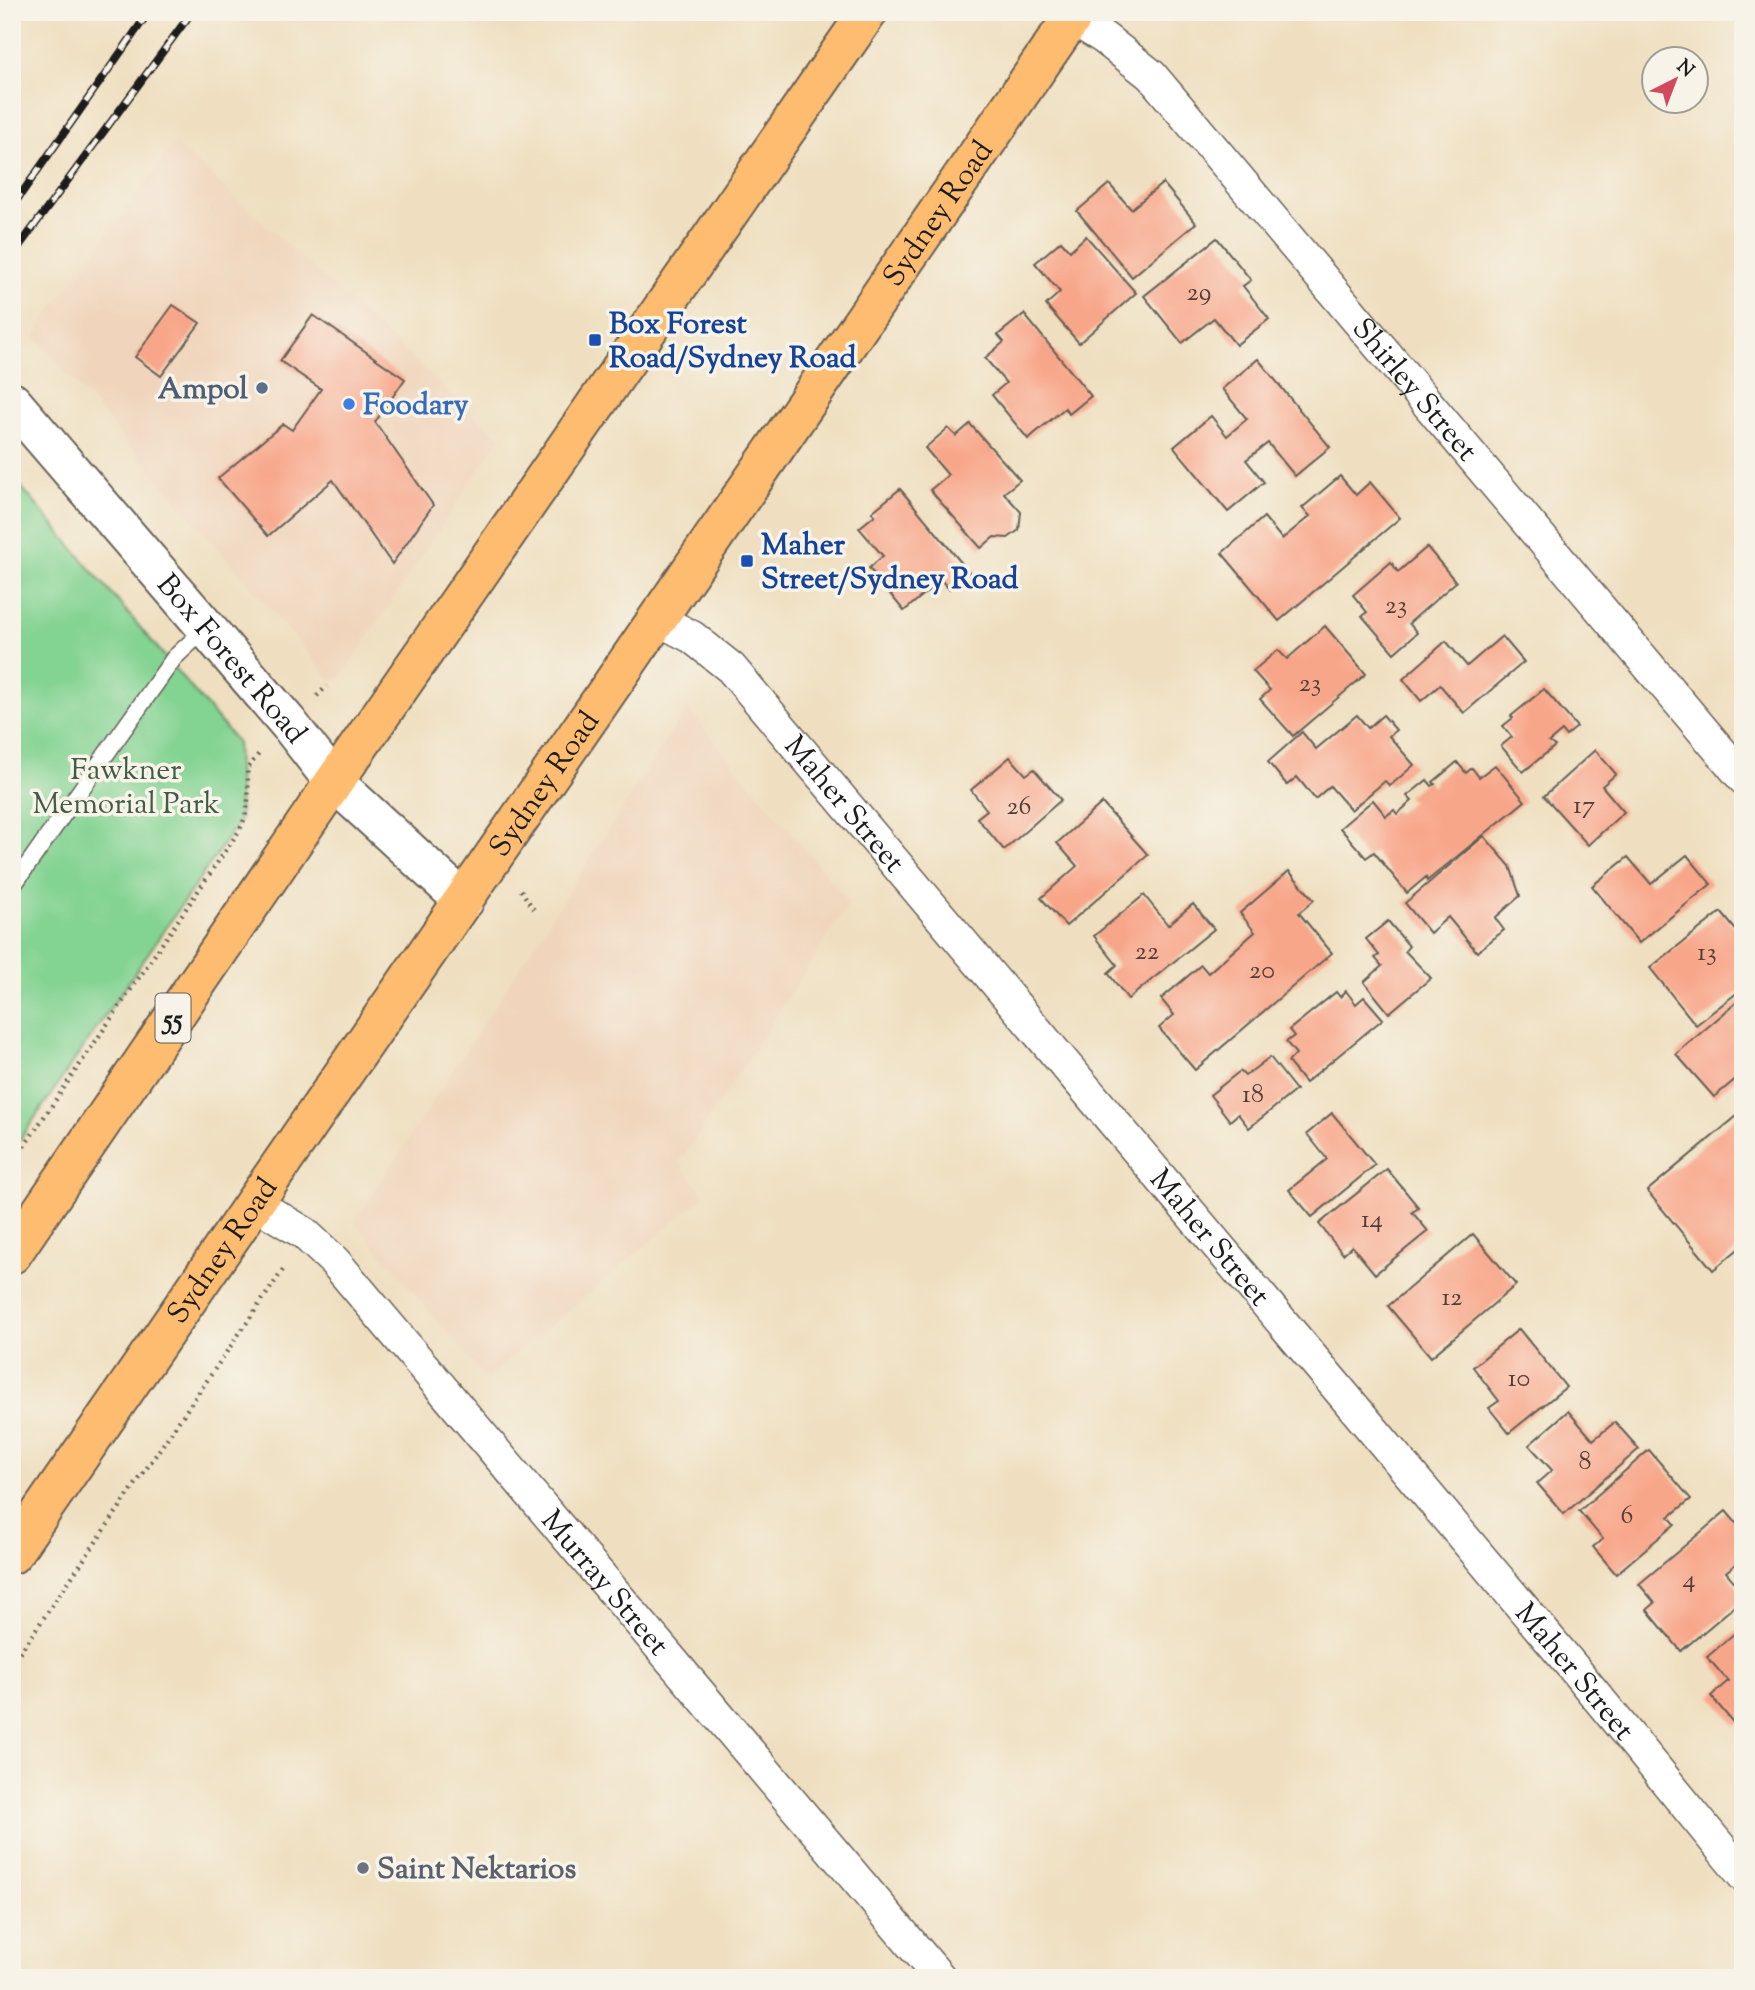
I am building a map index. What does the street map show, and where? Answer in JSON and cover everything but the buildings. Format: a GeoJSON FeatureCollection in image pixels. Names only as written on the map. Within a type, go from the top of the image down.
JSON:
{"type":"FeatureCollection","features":[{"type":"Feature","properties":{"kind":"highway","name":"55"},"geometry":{"type":"LineString","coordinates":[[12,1254],[334,782],[868,12]]}},
{"type":"Feature","properties":{"kind":"highway","name":"Sydney Road"},"geometry":{"type":"LineString","coordinates":[[12,1554],[1074,15]]}},
{"type":"Feature","properties":{"kind":"street","name":"Shirley Street"},"geometry":{"type":"LineString","coordinates":[[1074,15],[1151,75],[1743,778]]}},
{"type":"Feature","properties":{"kind":"street","name":"Box Forest Road"},"geometry":{"type":"LineString","coordinates":[[12,402],[289,724],[334,782],[464,901]]}},
{"type":"Feature","properties":{"kind":"street","name":"Maher Street"},"geometry":{"type":"LineString","coordinates":[[659,620],[692,637],[731,667],[1571,1665],[1743,1875]]}},
{"type":"Feature","properties":{"kind":"street","name":"Murray Street"},"geometry":{"type":"LineString","coordinates":[[254,1203],[304,1233],[335,1262],[940,1978]]}},
{"type":"Feature","properties":{"kind":"lane"},"geometry":{"type":"LineString","coordinates":[[12,887],[174,657],[206,628]]}},
{"type":"Feature","properties":{"kind":"path"},"geometry":{"type":"LineString","coordinates":[[12,1164],[239,831],[247,809],[247,769],[253,758],[327,685]]}},
{"type":"Feature","properties":{"kind":"path"},"geometry":{"type":"LineString","coordinates":[[12,1664],[284,1270],[304,1233]]}},
{"type":"Feature","properties":{"kind":"shaded area","name":"Ampol"},"geometry":{"type":"Polygon","coordinates":[[[175,143],[500,438],[341,677],[332,681],[36,337],[44,320],[175,143]]]}},
{"type":"Feature","properties":{"kind":"shaded area"},"geometry":{"type":"Polygon","coordinates":[[[687,708],[850,903],[679,1163],[705,1196],[486,1379],[355,1222],[687,708]]]}},
{"type":"Feature","properties":{"kind":"green space","name":"Fawkner Memorial Park"},"geometry":{"type":"Polygon","coordinates":[[[12,476],[237,742],[240,820],[12,1151],[12,476]]]}},
{"type":"Feature","properties":{"kind":"railway"},"geometry":{"type":"LineString","coordinates":[[12,207],[149,12]]}},
{"type":"Feature","properties":{"kind":"railway"},"geometry":{"type":"LineString","coordinates":[[12,256],[192,12]]}},
{"type":"Feature","properties":{"kind":"place","name":"Box Forest Road/Sydney Road"},"geometry":{"type":"Point","coordinates":[595,340]}},
{"type":"Feature","properties":{"kind":"place","name":"Ampol"},"geometry":{"type":"Point","coordinates":[262,388]}},
{"type":"Feature","properties":{"kind":"place","name":"Foodary"},"geometry":{"type":"Point","coordinates":[349,404]}},
{"type":"Feature","properties":{"kind":"place","name":"Maher Street/Sydney Road"},"geometry":{"type":"Point","coordinates":[747,561]}},
{"type":"Feature","properties":{"kind":"place","name":"Saint Nektarios"},"geometry":{"type":"Point","coordinates":[363,1868]}}]}
